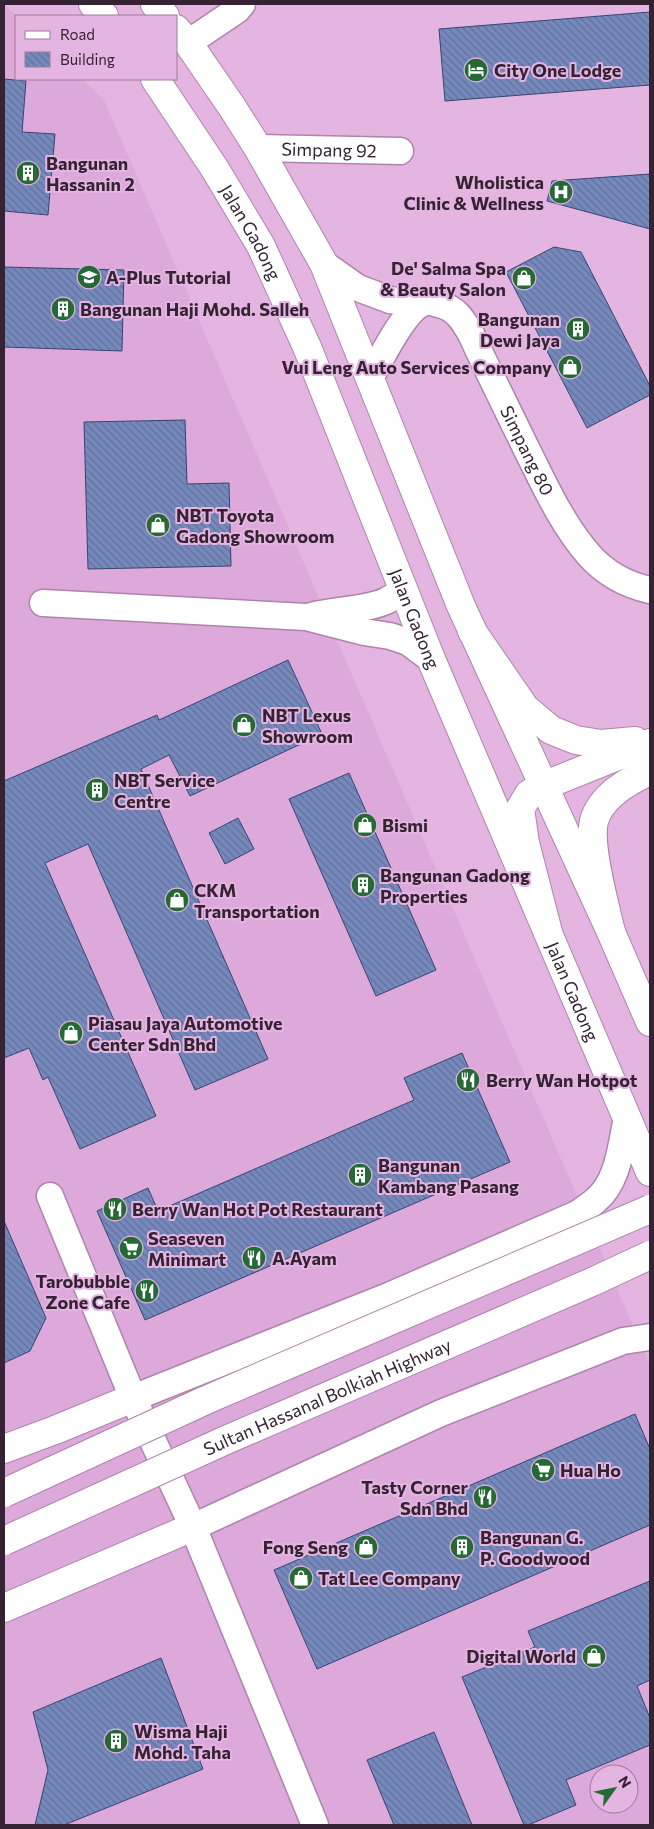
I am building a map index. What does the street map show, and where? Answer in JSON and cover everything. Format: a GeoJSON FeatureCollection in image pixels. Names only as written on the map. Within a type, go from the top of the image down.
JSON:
{"type":"FeatureCollection","features":[{"type":"Feature","properties":{"kind":"main road"},"geometry":{"type":"LineString","coordinates":[[93,4],[103,15]]}},
{"type":"Feature","properties":{"kind":"main road"},"geometry":{"type":"LineString","coordinates":[[155,4],[164,15]]}},
{"type":"Feature","properties":{"kind":"main road"},"geometry":{"type":"LineString","coordinates":[[182,36],[258,148],[324,264],[472,631],[611,932],[650,1022]]}},
{"type":"Feature","properties":{"kind":"main road","name":"Jalan Gadong"},"geometry":{"type":"LineString","coordinates":[[156,80],[215,169],[261,246],[308,347],[431,658],[650,1172]]}},
{"type":"Feature","properties":{"kind":"main road"},"geometry":{"type":"LineString","coordinates":[[472,631],[526,708],[551,730],[576,740],[601,744],[650,742]]}},
{"type":"Feature","properties":{"kind":"main road"},"geometry":{"type":"LineString","coordinates":[[548,932],[525,843],[520,809],[529,794],[544,786],[650,742]]}},
{"type":"Feature","properties":{"kind":"main road"},"geometry":{"type":"LineString","coordinates":[[611,932],[593,846],[594,821],[603,803],[615,791],[635,777],[650,771]]}},
{"type":"Feature","properties":{"kind":"main road"},"geometry":{"type":"LineString","coordinates":[[4,1493],[206,1400],[650,1209]]}},
{"type":"Feature","properties":{"kind":"main road","name":"Sultan Hassanal Bolkiah Highway"},"geometry":{"type":"LineString","coordinates":[[4,1541],[226,1440],[650,1256]]}},
{"type":"Feature","properties":{"kind":"main road"},"geometry":{"type":"LineString","coordinates":[[4,1449],[133,1398]]}},
{"type":"Feature","properties":{"kind":"main road"},"geometry":{"type":"LineString","coordinates":[[4,1608],[193,1527]]}},
{"type":"Feature","properties":{"kind":"street"},"geometry":{"type":"LineString","coordinates":[[182,36],[237,10],[242,4]]}},
{"type":"Feature","properties":{"kind":"street","name":"Simpang 92"},"geometry":{"type":"LineString","coordinates":[[258,148],[400,151]]}},
{"type":"Feature","properties":{"kind":"street","name":"Simpang 80"},"geometry":{"type":"LineString","coordinates":[[324,264],[358,288],[390,300],[420,304],[426,302],[440,304],[452,309],[462,319],[546,488],[568,526],[590,556],[614,576],[638,588],[650,590]]}},
{"type":"Feature","properties":{"kind":"street"},"geometry":{"type":"LineString","coordinates":[[370,379],[397,328],[420,304]]}},
{"type":"Feature","properties":{"kind":"street"},"geometry":{"type":"LineString","coordinates":[[306,617],[373,605],[387,600],[403,590]]}},
{"type":"Feature","properties":{"kind":"street"},"geometry":{"type":"LineString","coordinates":[[43,603],[306,617],[364,632],[390,636],[408,642],[431,658]]}},
{"type":"Feature","properties":{"kind":"street"},"geometry":{"type":"LineString","coordinates":[[133,1398],[391,1295],[577,1214],[598,1199],[610,1182],[618,1162],[627,1118]]}},
{"type":"Feature","properties":{"kind":"street"},"geometry":{"type":"LineString","coordinates":[[50,1196],[133,1398],[193,1527],[315,1825]]}},
{"type":"Feature","properties":{"kind":"street"},"geometry":{"type":"LineString","coordinates":[[193,1527],[442,1413],[623,1341],[650,1337]]}},
{"type":"Feature","properties":{"kind":"shaded area"},"geometry":{"type":"Polygon","coordinates":[[[4,4],[16,15],[15,80],[83,80],[104,100],[650,1365],[650,1825],[4,1825],[4,4]]]}},
{"type":"Feature","properties":{"kind":"building"},"geometry":{"type":"Polygon","coordinates":[[[650,12],[650,85],[445,101],[439,29],[650,12]]]}},
{"type":"Feature","properties":{"kind":"building","name":"Bangunan Hassanin 2"},"geometry":{"type":"Polygon","coordinates":[[[4,79],[26,81],[22,132],[55,134],[48,215],[4,211],[4,79]]]}},
{"type":"Feature","properties":{"kind":"building"},"geometry":{"type":"Polygon","coordinates":[[[650,174],[650,229],[547,201],[552,181],[650,174]]]}},
{"type":"Feature","properties":{"kind":"building","name":"Bangunan Dewi Jaya"},"geometry":{"type":"Polygon","coordinates":[[[554,247],[581,252],[650,386],[650,395],[587,428],[506,272],[554,247]]]}},
{"type":"Feature","properties":{"kind":"building","name":"Bangunan Haji Mohd. Salleh"},"geometry":{"type":"Polygon","coordinates":[[[4,267],[124,270],[122,351],[4,347],[4,267]]]}},
{"type":"Feature","properties":{"kind":"building","name":"NBT Toyota Gadong Showroom"},"geometry":{"type":"Polygon","coordinates":[[[185,420],[187,484],[229,483],[231,566],[88,569],[84,422],[185,420]]]}},
{"type":"Feature","properties":{"kind":"building"},"geometry":{"type":"Polygon","coordinates":[[[288,660],[322,734],[190,796],[169,755],[141,769],[268,1059],[195,1090],[88,844],[45,863],[156,1116],[80,1149],[48,1077],[43,1080],[29,1048],[4,1058],[4,781],[157,715],[159,720],[288,660]]]}},
{"type":"Feature","properties":{"kind":"building","name":"Bangunan Gadong Properties"},"geometry":{"type":"Polygon","coordinates":[[[349,773],[436,970],[376,996],[289,799],[349,773]]]}},
{"type":"Feature","properties":{"kind":"building"},"geometry":{"type":"Polygon","coordinates":[[[238,818],[254,849],[225,864],[209,833],[238,818]]]}},
{"type":"Feature","properties":{"kind":"building","name":"Bangunan Kambang Pasang"},"geometry":{"type":"Polygon","coordinates":[[[462,1053],[510,1162],[145,1320],[97,1211],[148,1188],[158,1211],[414,1100],[404,1078],[462,1053]]]}},
{"type":"Feature","properties":{"kind":"building"},"geometry":{"type":"Polygon","coordinates":[[[4,1221],[46,1318],[30,1351],[4,1363],[4,1221]]]}},
{"type":"Feature","properties":{"kind":"building","name":"Bangunan G. P. Goodwood"},"geometry":{"type":"Polygon","coordinates":[[[635,1414],[650,1449],[650,1525],[317,1669],[274,1570],[635,1414]]]}},
{"type":"Feature","properties":{"kind":"building"},"geometry":{"type":"Polygon","coordinates":[[[650,1581],[650,1680],[637,1686],[650,1718],[650,1745],[604,1764],[589,1764],[589,1770],[566,1780],[576,1805],[524,1825],[462,1677],[535,1647],[528,1631],[650,1581]]]}},
{"type":"Feature","properties":{"kind":"building","name":"Wisma Haji Mohd. Taha"},"geometry":{"type":"Polygon","coordinates":[[[161,1658],[203,1769],[64,1825],[35,1825],[48,1770],[33,1712],[161,1658]]]}},
{"type":"Feature","properties":{"kind":"building"},"geometry":{"type":"Polygon","coordinates":[[[434,1732],[472,1825],[394,1825],[367,1760],[434,1732]]]}},
{"type":"Feature","properties":{"kind":"place","name":"City One Lodge"},"geometry":{"type":"Point","coordinates":[476,70]}},
{"type":"Feature","properties":{"kind":"place","name":"Bangunan Hassanin 2"},"geometry":{"type":"Point","coordinates":[28,173]}},
{"type":"Feature","properties":{"kind":"place","name":"Wholistica Clinic & Wellness"},"geometry":{"type":"Point","coordinates":[561,192]}},
{"type":"Feature","properties":{"kind":"place","name":"A-Plus Tutorial"},"geometry":{"type":"Point","coordinates":[89,277]}},
{"type":"Feature","properties":{"kind":"place","name":"De' Salma Spa & Beauty Salon"},"geometry":{"type":"Point","coordinates":[524,278]}},
{"type":"Feature","properties":{"kind":"place","name":"Bangunan Haji Mohd. Salleh"},"geometry":{"type":"Point","coordinates":[63,309]}},
{"type":"Feature","properties":{"kind":"place","name":"Bangunan Dewi Jaya"},"geometry":{"type":"Point","coordinates":[578,329]}},
{"type":"Feature","properties":{"kind":"place","name":"Vui Leng Auto Services Company"},"geometry":{"type":"Point","coordinates":[570,367]}},
{"type":"Feature","properties":{"kind":"place","name":"NBT Toyota Gadong Showroom"},"geometry":{"type":"Point","coordinates":[158,525]}},
{"type":"Feature","properties":{"kind":"place","name":"NBT Lexus Showroom"},"geometry":{"type":"Point","coordinates":[244,725]}},
{"type":"Feature","properties":{"kind":"place","name":"NBT Service Centre"},"geometry":{"type":"Point","coordinates":[97,790]}},
{"type":"Feature","properties":{"kind":"place","name":"Bismi"},"geometry":{"type":"Point","coordinates":[365,825]}},
{"type":"Feature","properties":{"kind":"place","name":"Bangunan Gadong Properties"},"geometry":{"type":"Point","coordinates":[363,885]}},
{"type":"Feature","properties":{"kind":"place","name":"CKM Transportation"},"geometry":{"type":"Point","coordinates":[177,900]}},
{"type":"Feature","properties":{"kind":"place","name":"Piasau Jaya Automotive Center Sdn Bhd"},"geometry":{"type":"Point","coordinates":[71,1033]}},
{"type":"Feature","properties":{"kind":"place","name":"Berry Wan Hotpot"},"geometry":{"type":"Point","coordinates":[468,1080]}},
{"type":"Feature","properties":{"kind":"place","name":"Bangunan Kambang Pasang"},"geometry":{"type":"Point","coordinates":[360,1175]}},
{"type":"Feature","properties":{"kind":"place","name":"Berry Wan Hot Pot Restaurant"},"geometry":{"type":"Point","coordinates":[115,1209]}},
{"type":"Feature","properties":{"kind":"place","name":"Seaseven Minimart"},"geometry":{"type":"Point","coordinates":[131,1248]}},
{"type":"Feature","properties":{"kind":"place","name":"A.Ayam"},"geometry":{"type":"Point","coordinates":[254,1258]}},
{"type":"Feature","properties":{"kind":"place","name":"Tarobubble Zone Cafe"},"geometry":{"type":"Point","coordinates":[147,1291]}},
{"type":"Feature","properties":{"kind":"place","name":"Hua Ho"},"geometry":{"type":"Point","coordinates":[543,1470]}},
{"type":"Feature","properties":{"kind":"place","name":"Tasty Corner Sdn Bhd"},"geometry":{"type":"Point","coordinates":[485,1497]}},
{"type":"Feature","properties":{"kind":"place","name":"Fong Seng"},"geometry":{"type":"Point","coordinates":[366,1547]}},
{"type":"Feature","properties":{"kind":"place","name":"Bangunan G. P. Goodwood"},"geometry":{"type":"Point","coordinates":[462,1547]}},
{"type":"Feature","properties":{"kind":"place","name":"Tat Lee Company"},"geometry":{"type":"Point","coordinates":[301,1578]}},
{"type":"Feature","properties":{"kind":"place","name":"Digital World"},"geometry":{"type":"Point","coordinates":[594,1656]}},
{"type":"Feature","properties":{"kind":"place","name":"Wisma Haji Mohd. Taha"},"geometry":{"type":"Point","coordinates":[116,1741]}}]}
